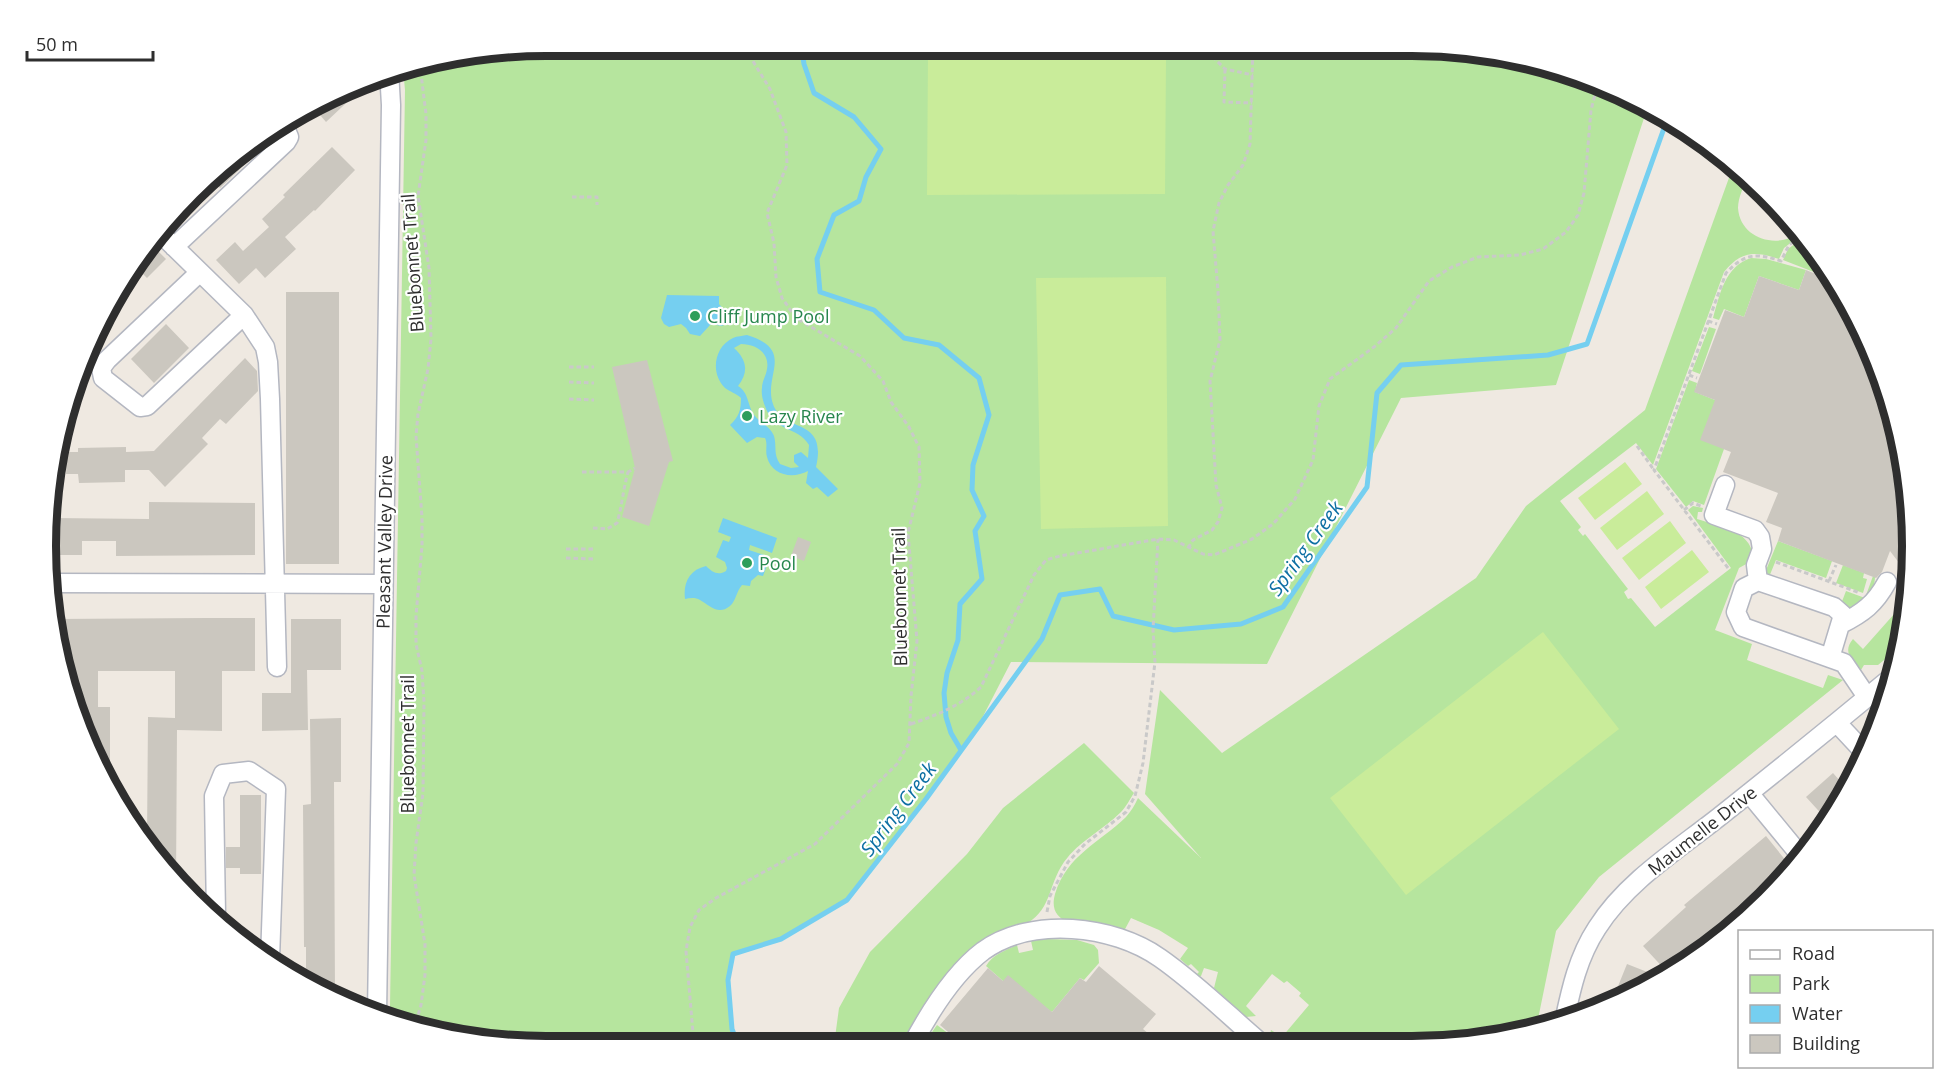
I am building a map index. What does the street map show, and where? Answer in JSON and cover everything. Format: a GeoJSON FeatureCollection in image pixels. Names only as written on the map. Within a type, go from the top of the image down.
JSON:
{"type":"FeatureCollection","features":[{"type":"Feature","properties":{"kind":"street","name":"Pleasant Valley Drive"},"geometry":{"type":"LineString","coordinates":[[377,1006],[390,81]]}},
{"type":"Feature","properties":{"kind":"street"},"geometry":{"type":"LineString","coordinates":[[278,667],[268,362],[265,347],[244,315],[168,240],[286,142],[289,137],[286,130]]}},
{"type":"Feature","properties":{"kind":"street"},"geometry":{"type":"LineString","coordinates":[[200,272],[107,360],[102,368],[103,378],[140,407],[147,406],[244,315]]}},
{"type":"Feature","properties":{"kind":"street"},"geometry":{"type":"LineString","coordinates":[[1725,485],[1714,515],[1755,530],[1760,537],[1762,549],[1756,565],[1758,582]]}},
{"type":"Feature","properties":{"kind":"street"},"geometry":{"type":"LineString","coordinates":[[1830,658],[1843,615],[1834,608],[1758,582],[1744,588],[1736,612],[1743,627],[1844,663],[1868,697]]}},
{"type":"Feature","properties":{"kind":"street"},"geometry":{"type":"LineString","coordinates":[[1841,624],[1860,614],[1877,599],[1887,582]]}},
{"type":"Feature","properties":{"kind":"street"},"geometry":{"type":"LineString","coordinates":[[57,583],[383,584]]}},
{"type":"Feature","properties":{"kind":"street","name":"Maumelle Drive"},"geometry":{"type":"LineString","coordinates":[[1566,1011],[1572,982],[1582,954],[1598,927],[1618,901],[1646,875],[1881,686]]}},
{"type":"Feature","properties":{"kind":"street"},"geometry":{"type":"LineString","coordinates":[[1837,723],[1859,746]]}},
{"type":"Feature","properties":{"kind":"street"},"geometry":{"type":"LineString","coordinates":[[216,908],[214,796],[223,774],[249,771],[276,789],[270,952]]}},
{"type":"Feature","properties":{"kind":"street"},"geometry":{"type":"LineString","coordinates":[[1749,794],[1796,850]]}},
{"type":"Feature","properties":{"kind":"street"},"geometry":{"type":"LineString","coordinates":[[917,1036],[926,1018],[961,972],[984,951],[1014,936],[1046,930],[1080,930],[1122,938],[1159,957],[1253,1036]]}},
{"type":"Feature","properties":{"kind":"path","name":"Bluebonnet Trail"},"geometry":{"type":"LineString","coordinates":[[693,1036],[686,951],[690,927],[699,910],[716,898],[815,844],[897,764],[909,743],[917,641],[908,533],[920,483],[919,447],[909,427],[891,402],[883,381],[860,356],[796,318],[782,298],[776,277],[774,243],[767,213],[787,165],[786,132],[770,89],[750,56]]}},
{"type":"Feature","properties":{"kind":"path"},"geometry":{"type":"LineString","coordinates":[[1212,56],[1225,69],[1253,75]]}},
{"type":"Feature","properties":{"kind":"path"},"geometry":{"type":"LineString","coordinates":[[1188,548],[1193,540],[1212,530],[1218,522],[1222,508],[1216,485],[1210,381],[1220,340],[1213,231],[1219,203],[1228,184],[1243,165],[1250,144],[1253,56]]}},
{"type":"Feature","properties":{"kind":"path"},"geometry":{"type":"LineString","coordinates":[[1225,69],[1224,102],[1252,103]]}},
{"type":"Feature","properties":{"kind":"path","name":"Bluebonnet Trail"},"geometry":{"type":"LineString","coordinates":[[417,1019],[425,975],[426,944],[414,875],[423,793],[424,702],[416,644],[422,546],[416,436],[418,414],[428,369],[430,339],[429,268],[418,196],[426,140],[426,114],[421,72]]}},
{"type":"Feature","properties":{"kind":"path"},"geometry":{"type":"LineString","coordinates":[[911,724],[967,700],[981,687],[1034,575],[1046,560],[1158,538],[1174,540],[1203,554],[1214,555],[1252,539],[1273,524],[1295,499],[1313,460],[1319,406],[1330,379],[1374,347],[1395,328],[1429,281],[1452,267],[1478,257],[1520,255],[1544,249],[1566,232],[1578,215],[1584,193],[1591,110],[1596,92]]}},
{"type":"Feature","properties":{"kind":"path"},"geometry":{"type":"LineString","coordinates":[[572,197],[597,197],[597,205]]}},
{"type":"Feature","properties":{"kind":"path"},"geometry":{"type":"LineString","coordinates":[[1654,470],[1726,273],[1735,263],[1746,257],[1756,255],[1781,261],[1789,245],[1795,241]]}},
{"type":"Feature","properties":{"kind":"path"},"geometry":{"type":"LineString","coordinates":[[1708,321],[1717,324]]}},
{"type":"Feature","properties":{"kind":"path"},"geometry":{"type":"LineString","coordinates":[[569,367],[594,367]]}},
{"type":"Feature","properties":{"kind":"path"},"geometry":{"type":"LineString","coordinates":[[1689,375],[1697,378]]}},
{"type":"Feature","properties":{"kind":"path"},"geometry":{"type":"LineString","coordinates":[[569,382],[594,382]]}},
{"type":"Feature","properties":{"kind":"path"},"geometry":{"type":"LineString","coordinates":[[569,399],[594,400]]}},
{"type":"Feature","properties":{"kind":"path"},"geometry":{"type":"LineString","coordinates":[[1636,446],[1728,568]]}},
{"type":"Feature","properties":{"kind":"path"},"geometry":{"type":"LineString","coordinates":[[582,471],[628,472],[634,468]]}},
{"type":"Feature","properties":{"kind":"path"},"geometry":{"type":"LineString","coordinates":[[593,528],[607,529],[617,523],[623,504],[621,499],[628,472]]}},
{"type":"Feature","properties":{"kind":"path"},"geometry":{"type":"LineString","coordinates":[[1684,510],[1693,503],[1703,507]]}},
{"type":"Feature","properties":{"kind":"path"},"geometry":{"type":"LineString","coordinates":[[1046,930],[1050,896],[1068,862],[1085,844],[1126,812],[1135,796],[1143,762],[1155,662],[1153,630],[1158,538]]}},
{"type":"Feature","properties":{"kind":"path"},"geometry":{"type":"LineString","coordinates":[[566,549],[593,549]]}},
{"type":"Feature","properties":{"kind":"path"},"geometry":{"type":"LineString","coordinates":[[566,558],[592,559]]}},
{"type":"Feature","properties":{"kind":"path"},"geometry":{"type":"LineString","coordinates":[[1776,562],[1864,594]]}},
{"type":"Feature","properties":{"kind":"path"},"geometry":{"type":"LineString","coordinates":[[1829,582],[1836,564]]}},
{"type":"Feature","properties":{"kind":"green space"},"geometry":{"type":"Polygon","coordinates":[[[928,56],[1166,58],[1165,194],[927,195],[928,56]]]}},
{"type":"Feature","properties":{"kind":"green space"},"geometry":{"type":"Polygon","coordinates":[[[1411,56],[1475,60],[1538,72],[1599,93],[1645,115],[1556,385],[1401,398],[1267,664],[1011,662],[976,730],[926,799],[847,900],[781,939],[734,954],[728,980],[735,1036],[546,1036],[482,1032],[450,1027],[389,1010],[404,77],[419,72],[450,65],[514,57],[1411,56]]]}},
{"type":"Feature","properties":{"kind":"green space"},"geometry":{"type":"Polygon","coordinates":[[[1730,174],[1744,186],[1738,208],[1740,219],[1745,227],[1762,238],[1781,240],[1791,237],[1794,240],[1784,248],[1779,259],[1756,254],[1749,255],[1736,260],[1724,272],[1653,465],[1636,443],[1560,501],[1581,527],[1578,530],[1583,536],[1585,534],[1628,589],[1624,592],[1628,599],[1631,598],[1655,627],[1731,568],[1688,510],[1693,506],[1703,508],[1702,512],[1698,512],[1697,519],[1737,533],[1749,544],[1752,551],[1748,563],[1739,568],[1715,630],[1752,644],[1747,660],[1823,688],[1828,675],[1843,680],[1599,877],[1556,931],[1538,1020],[1507,1027],[1443,1035],[1283,1036],[1309,1005],[1299,996],[1301,993],[1287,981],[1284,983],[1272,974],[1246,1006],[1256,1016],[1246,1017],[1214,988],[1218,972],[1204,968],[1199,977],[1197,974],[1199,972],[1191,964],[1188,966],[1180,959],[1188,948],[1159,930],[1131,918],[1124,931],[1069,923],[1061,918],[1054,908],[1054,899],[1067,869],[1126,817],[1138,798],[1201,858],[1145,794],[1160,690],[1222,753],[1476,578],[1526,506],[1645,410],[1730,174]]]}},
{"type":"Feature","properties":{"kind":"green space"},"geometry":{"type":"Polygon","coordinates":[[[1796,243],[1820,274],[1783,260],[1788,249],[1796,243]]]}},
{"type":"Feature","properties":{"kind":"green space"},"geometry":{"type":"Polygon","coordinates":[[[1751,258],[1766,259],[1806,270],[1799,290],[1759,276],[1744,317],[1724,309],[1719,320],[1713,318],[1729,274],[1735,267],[1751,258]]]}},
{"type":"Feature","properties":{"kind":"green space"},"geometry":{"type":"Polygon","coordinates":[[[1166,277],[1168,526],[1041,529],[1036,278],[1166,277]]]}},
{"type":"Feature","properties":{"kind":"green space"},"geometry":{"type":"Polygon","coordinates":[[[1709,327],[1716,329],[1700,374],[1692,371],[1709,327]]]}},
{"type":"Feature","properties":{"kind":"green space"},"geometry":{"type":"Polygon","coordinates":[[[1689,380],[1697,383],[1695,392],[1715,400],[1724,449],[1704,505],[1693,501],[1686,507],[1656,469],[1689,380]]]}},
{"type":"Feature","properties":{"kind":"green space"},"geometry":{"type":"Polygon","coordinates":[[[1625,462],[1642,484],[1595,520],[1578,498],[1625,462]]]}},
{"type":"Feature","properties":{"kind":"green space"},"geometry":{"type":"Polygon","coordinates":[[[1647,491],[1664,514],[1617,550],[1600,528],[1647,491]]]}},
{"type":"Feature","properties":{"kind":"green space"},"geometry":{"type":"Polygon","coordinates":[[[1670,521],[1686,543],[1639,580],[1622,558],[1670,521]]]}},
{"type":"Feature","properties":{"kind":"green space"},"geometry":{"type":"Polygon","coordinates":[[[1778,541],[1832,561],[1826,578],[1776,560],[1769,577],[1764,575],[1778,541]]]}},
{"type":"Feature","properties":{"kind":"green space"},"geometry":{"type":"Polygon","coordinates":[[[1692,550],[1709,572],[1661,609],[1645,587],[1692,550]]]}},
{"type":"Feature","properties":{"kind":"green space"},"geometry":{"type":"Polygon","coordinates":[[[1843,565],[1864,573],[1863,578],[1867,579],[1863,593],[1836,583],[1843,565]]]}},
{"type":"Feature","properties":{"kind":"green space"},"geometry":{"type":"Polygon","coordinates":[[[1873,576],[1875,582],[1864,601],[1851,608],[1841,604],[1846,591],[1865,598],[1873,576]]]}},
{"type":"Feature","properties":{"kind":"green space"},"geometry":{"type":"Polygon","coordinates":[[[1897,611],[1889,656],[1878,665],[1864,665],[1861,670],[1854,663],[1848,648],[1853,639],[1863,649],[1897,611]]]}},
{"type":"Feature","properties":{"kind":"green space"},"geometry":{"type":"Polygon","coordinates":[[[1543,632],[1619,729],[1406,895],[1330,798],[1543,632]]]}},
{"type":"Feature","properties":{"kind":"green space"},"geometry":{"type":"Polygon","coordinates":[[[1084,743],[1134,793],[1121,812],[1077,848],[1064,862],[1039,914],[1022,926],[920,1015],[907,1036],[835,1036],[839,1008],[870,952],[967,854],[1003,808],[1084,743]]]}},
{"type":"Feature","properties":{"kind":"green space"},"geometry":{"type":"Polygon","coordinates":[[[1077,940],[1094,945],[1098,950],[1099,963],[1084,980],[1080,978],[1052,1012],[1003,981],[986,966],[1008,949],[1017,945],[1019,953],[1033,950],[1031,941],[1077,940]]]}},
{"type":"Feature","properties":{"kind":"green space"},"geometry":{"type":"Polygon","coordinates":[[[937,1025],[952,1036],[929,1036],[937,1025]]]}},
{"type":"Feature","properties":{"kind":"green space"},"geometry":{"type":"Polygon","coordinates":[[[1271,1030],[1280,1036],[1270,1036],[1271,1030]]]}},
{"type":"Feature","properties":{"kind":"water","name":"Cliff Jump Pool"},"geometry":{"type":"Polygon","coordinates":[[[667,295],[719,296],[719,304],[728,314],[727,322],[722,326],[711,324],[700,336],[690,334],[681,324],[669,327],[661,318],[667,295]]]}},
{"type":"Feature","properties":{"kind":"water","name":"Lazy River"},"geometry":{"type":"Polygon","coordinates":[[[747,335],[762,341],[770,348],[774,356],[771,393],[778,413],[803,428],[816,440],[818,451],[816,467],[838,489],[828,497],[817,487],[813,489],[806,483],[808,471],[790,475],[773,468],[767,457],[765,438],[757,437],[747,443],[730,425],[739,413],[741,398],[720,382],[716,361],[727,342],[735,337],[747,335]],[[741,344],[734,348],[742,357],[745,366],[744,376],[738,386],[746,395],[754,415],[774,436],[780,464],[791,468],[799,467],[794,462],[794,455],[801,452],[808,458],[809,445],[799,435],[780,425],[769,414],[762,393],[767,369],[766,358],[761,350],[741,344]]]}},
{"type":"Feature","properties":{"kind":"water","name":"Pool"},"geometry":{"type":"Polygon","coordinates":[[[723,518],[777,538],[772,553],[750,545],[749,550],[770,557],[763,576],[758,575],[751,581],[750,586],[742,585],[732,604],[726,609],[718,610],[696,598],[685,599],[685,593],[688,578],[700,568],[706,566],[718,573],[726,571],[725,562],[716,557],[723,540],[729,542],[731,537],[718,532],[723,518]]]}},
{"type":"Feature","properties":{"kind":"building"},"geometry":{"type":"Polygon","coordinates":[[[356,94],[326,122],[318,112],[356,94]]]}},
{"type":"Feature","properties":{"kind":"building"},"geometry":{"type":"Polygon","coordinates":[[[332,147],[355,170],[315,211],[285,237],[296,249],[265,278],[256,268],[239,284],[216,260],[235,242],[243,251],[269,227],[262,219],[332,147]]]}},
{"type":"Feature","properties":{"kind":"building"},"geometry":{"type":"Polygon","coordinates":[[[254,152],[256,154],[220,188],[216,184],[254,152]]]}},
{"type":"Feature","properties":{"kind":"building"},"geometry":{"type":"Polygon","coordinates":[[[156,249],[166,259],[147,278],[140,271],[156,249]]]}},
{"type":"Feature","properties":{"kind":"building"},"geometry":{"type":"Polygon","coordinates":[[[1806,270],[1821,276],[1851,329],[1864,358],[1885,419],[1897,482],[1902,546],[1901,565],[1890,551],[1882,572],[1876,578],[1778,541],[1782,528],[1766,522],[1778,493],[1723,472],[1731,452],[1700,440],[1715,400],[1694,392],[1725,310],[1744,317],[1759,276],[1799,290],[1806,270]]]}},
{"type":"Feature","properties":{"kind":"building"},"geometry":{"type":"Polygon","coordinates":[[[286,292],[339,292],[339,564],[286,564],[286,292]]]}},
{"type":"Feature","properties":{"kind":"building"},"geometry":{"type":"Polygon","coordinates":[[[166,324],[189,348],[154,383],[131,359],[166,324]]]}},
{"type":"Feature","properties":{"kind":"building"},"geometry":{"type":"Polygon","coordinates":[[[245,358],[257,371],[258,391],[226,424],[220,419],[202,438],[208,444],[165,487],[149,470],[125,470],[125,482],[79,483],[78,474],[66,474],[67,452],[78,452],[78,448],[126,447],[126,452],[154,451],[245,358]]]}},
{"type":"Feature","properties":{"kind":"building"},"geometry":{"type":"Polygon","coordinates":[[[647,360],[673,461],[669,462],[649,526],[622,517],[635,468],[612,367],[647,360]]]}},
{"type":"Feature","properties":{"kind":"building"},"geometry":{"type":"Polygon","coordinates":[[[149,502],[255,503],[255,555],[116,556],[116,541],[82,541],[82,555],[56,555],[57,518],[149,519],[149,502]]]}},
{"type":"Feature","properties":{"kind":"building"},"geometry":{"type":"Polygon","coordinates":[[[798,537],[811,542],[804,561],[791,556],[798,537]]]}},
{"type":"Feature","properties":{"kind":"building"},"geometry":{"type":"Polygon","coordinates":[[[255,618],[255,671],[222,671],[222,731],[177,730],[176,868],[147,831],[148,717],[175,718],[175,671],[98,671],[98,707],[110,707],[110,762],[106,762],[93,734],[72,673],[61,619],[255,618]]]}},
{"type":"Feature","properties":{"kind":"building"},"geometry":{"type":"Polygon","coordinates":[[[291,619],[341,619],[341,670],[307,670],[308,730],[262,731],[262,693],[291,693],[291,619]]]}},
{"type":"Feature","properties":{"kind":"building"},"geometry":{"type":"Polygon","coordinates":[[[341,718],[341,782],[334,782],[335,989],[306,974],[303,805],[311,804],[310,719],[341,718]]]}},
{"type":"Feature","properties":{"kind":"building"},"geometry":{"type":"Polygon","coordinates":[[[1833,773],[1841,782],[1822,814],[1806,797],[1833,773]]]}},
{"type":"Feature","properties":{"kind":"building"},"geometry":{"type":"Polygon","coordinates":[[[240,795],[261,795],[261,874],[240,874],[240,868],[226,868],[226,847],[240,847],[240,795]]]}},
{"type":"Feature","properties":{"kind":"building"},"geometry":{"type":"Polygon","coordinates":[[[1766,836],[1786,861],[1758,893],[1734,915],[1684,954],[1662,967],[1643,946],[1686,907],[1684,905],[1766,836]]]}},
{"type":"Feature","properties":{"kind":"building"},"geometry":{"type":"Polygon","coordinates":[[[1627,964],[1651,974],[1628,986],[1616,991],[1627,964]]]}},
{"type":"Feature","properties":{"kind":"building"},"geometry":{"type":"Polygon","coordinates":[[[1099,966],[1156,1014],[1143,1029],[1151,1036],[953,1036],[940,1025],[988,968],[1003,981],[1008,975],[1052,1012],[1080,978],[1086,982],[1099,966]]]}},
{"type":"Feature","properties":{"kind":"waterway"},"geometry":{"type":"LineString","coordinates":[[803,56],[814,93],[854,117],[881,149],[866,177],[859,201],[834,215],[817,259],[820,292],[874,310],[904,338],[939,345],[979,378],[989,415],[973,465],[972,490],[984,516],[975,531],[982,579],[960,604],[958,640],[947,673],[944,693],[946,717],[951,733],[961,750]]}},
{"type":"Feature","properties":{"kind":"waterway","name":"Spring Creek"},"geometry":{"type":"LineString","coordinates":[[735,1036],[728,980],[733,954],[781,939],[847,900],[926,799],[1042,639],[1060,595],[1100,589],[1113,616],[1174,630],[1241,624],[1283,607],[1367,487],[1377,393],[1401,365],[1548,355],[1587,344],[1665,126]]}},
{"type":"Feature","properties":{"kind":"place","name":"Cliff Jump Pool"},"geometry":{"type":"Point","coordinates":[695,316]}},
{"type":"Feature","properties":{"kind":"place","name":"Lazy River"},"geometry":{"type":"Point","coordinates":[747,416]}},
{"type":"Feature","properties":{"kind":"place","name":"Pool"},"geometry":{"type":"Point","coordinates":[747,563]}}]}
